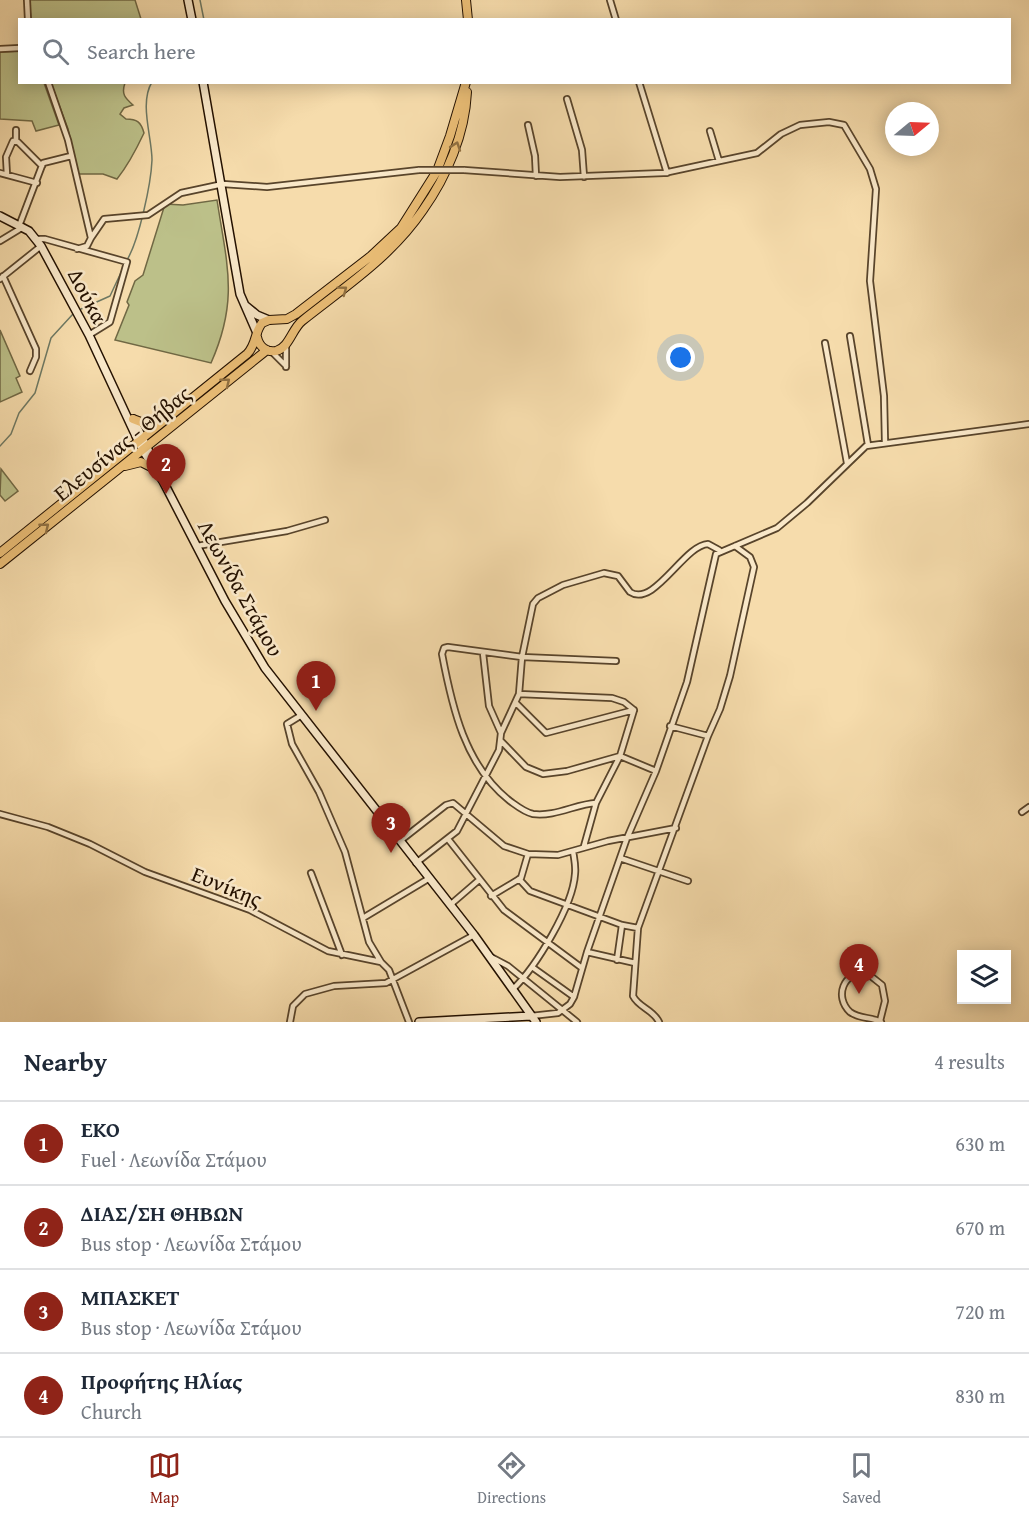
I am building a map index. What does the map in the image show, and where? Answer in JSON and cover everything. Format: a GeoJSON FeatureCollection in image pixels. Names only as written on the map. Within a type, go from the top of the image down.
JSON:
{"type":"FeatureCollection","features":[{"type":"Feature","properties":{"kind":"main road"},"geometry":{"type":"LineString","coordinates":[[188,0],[192,18]]}},
{"type":"Feature","properties":{"kind":"main road"},"geometry":{"type":"LineString","coordinates":[[466,0],[468,18]]}},
{"type":"Feature","properties":{"kind":"main road"},"geometry":{"type":"LineString","coordinates":[[204,84],[243,304],[260,345],[269,351]]}},
{"type":"Feature","properties":{"kind":"main road","name":"Ελευσίνας - Θήβας"},"geometry":{"type":"LineString","coordinates":[[0,553],[247,354],[254,346],[260,326],[269,320],[292,317],[388,241],[407,220],[425,194],[442,158],[466,84]]}},
{"type":"Feature","properties":{"kind":"main road","name":"Ελευσίνας - Θήβας"},"geometry":{"type":"LineString","coordinates":[[0,564],[113,472],[269,351],[279,350],[297,324],[377,263],[419,217],[438,187],[457,144],[465,110],[467,84]]}},
{"type":"Feature","properties":{"kind":"main road","name":"Δούκα"},"geometry":{"type":"LineString","coordinates":[[0,216],[21,227],[41,246],[145,447]]}},
{"type":"Feature","properties":{"kind":"main road"},"geometry":{"type":"LineString","coordinates":[[243,304],[257,315],[269,320]]}},
{"type":"Feature","properties":{"kind":"main road"},"geometry":{"type":"LineString","coordinates":[[278,320],[286,327],[287,341]]}},
{"type":"Feature","properties":{"kind":"main road","name":"Δούκα"},"geometry":{"type":"LineString","coordinates":[[126,410],[133,418],[141,439]]}},
{"type":"Feature","properties":{"kind":"main road"},"geometry":{"type":"LineString","coordinates":[[133,418],[152,424],[171,414]]}},
{"type":"Feature","properties":{"kind":"main road","name":"Λεωνίδα Στάμου"},"geometry":{"type":"LineString","coordinates":[[145,447],[153,468],[163,481]]}},
{"type":"Feature","properties":{"kind":"main road","name":"Λεωνίδα Στάμου"},"geometry":{"type":"LineString","coordinates":[[145,447],[245,637],[300,716],[474,935],[534,1019]]}},
{"type":"Feature","properties":{"kind":"main road"},"geometry":{"type":"LineString","coordinates":[[113,472],[138,461],[153,468]]}},
{"type":"Feature","properties":{"kind":"main road"},"geometry":{"type":"LineString","coordinates":[[419,1022],[534,1019]]}},
{"type":"Feature","properties":{"kind":"street"},"geometry":{"type":"LineString","coordinates":[[27,0],[28,18]]}},
{"type":"Feature","properties":{"kind":"street"},"geometry":{"type":"LineString","coordinates":[[610,0],[615,18]]}},
{"type":"Feature","properties":{"kind":"street"},"geometry":{"type":"LineString","coordinates":[[0,49],[18,48]]}},
{"type":"Feature","properties":{"kind":"street"},"geometry":{"type":"LineString","coordinates":[[49,84],[71,156],[91,238]]}},
{"type":"Feature","properties":{"kind":"street"},"geometry":{"type":"LineString","coordinates":[[640,84],[667,173]]}},
{"type":"Feature","properties":{"kind":"street"},"geometry":{"type":"LineString","coordinates":[[567,99],[582,150],[584,177]]}},
{"type":"Feature","properties":{"kind":"street"},"geometry":{"type":"LineString","coordinates":[[77,249],[87,246],[107,217],[148,214],[181,193],[223,184],[267,187],[419,170],[464,170],[584,177],[667,173],[757,153],[781,134],[800,125],[834,122],[847,129],[870,169],[876,189],[870,280],[884,396],[885,441]]}},
{"type":"Feature","properties":{"kind":"street"},"geometry":{"type":"LineString","coordinates":[[528,125],[535,156],[536,176]]}},
{"type":"Feature","properties":{"kind":"street"},"geometry":{"type":"LineString","coordinates":[[16,130],[16,141],[42,165]]}},
{"type":"Feature","properties":{"kind":"street"},"geometry":{"type":"LineString","coordinates":[[710,131],[718,161]]}},
{"type":"Feature","properties":{"kind":"street"},"geometry":{"type":"LineString","coordinates":[[7,175],[6,157],[9,146],[16,141]]}},
{"type":"Feature","properties":{"kind":"street"},"geometry":{"type":"LineString","coordinates":[[0,145],[9,146]]}},
{"type":"Feature","properties":{"kind":"street"},"geometry":{"type":"LineString","coordinates":[[0,241],[21,227],[42,165],[46,161],[71,156]]}},
{"type":"Feature","properties":{"kind":"street"},"geometry":{"type":"LineString","coordinates":[[0,173],[37,183]]}},
{"type":"Feature","properties":{"kind":"street"},"geometry":{"type":"LineString","coordinates":[[36,239],[127,262],[110,322],[89,335]]}},
{"type":"Feature","properties":{"kind":"street"},"geometry":{"type":"LineString","coordinates":[[30,371],[36,357],[36,349],[2,278],[41,246]]}},
{"type":"Feature","properties":{"kind":"street"},"geometry":{"type":"LineString","coordinates":[[850,336],[868,445]]}},
{"type":"Feature","properties":{"kind":"street"},"geometry":{"type":"LineString","coordinates":[[269,351],[286,367],[287,341]]}},
{"type":"Feature","properties":{"kind":"street"},"geometry":{"type":"LineString","coordinates":[[825,343],[847,464]]}},
{"type":"Feature","properties":{"kind":"street"},"geometry":{"type":"LineString","coordinates":[[501,733],[519,694],[522,657],[533,604],[546,593],[604,573],[618,576],[630,592],[639,594],[664,581],[693,549],[708,544],[719,550],[735,546],[777,528],[868,445],[1029,424]]}},
{"type":"Feature","properties":{"kind":"street"},"geometry":{"type":"LineString","coordinates":[[197,546],[287,531],[325,520]]}},
{"type":"Feature","properties":{"kind":"street"},"geometry":{"type":"LineString","coordinates":[[659,1022],[655,1014],[634,999],[638,928],[708,736],[720,710],[730,676],[743,609],[754,574],[753,561],[735,546]]}},
{"type":"Feature","properties":{"kind":"street"},"geometry":{"type":"LineString","coordinates":[[534,1019],[562,1010],[570,1005],[574,997],[587,952],[627,838],[656,771],[687,681],[713,561],[719,550]]}},
{"type":"Feature","properties":{"kind":"street"},"geometry":{"type":"LineString","coordinates":[[596,803],[543,814],[529,813],[502,795],[484,776],[473,758],[459,721],[442,654],[444,648],[448,647],[522,657],[616,661]]}},
{"type":"Feature","properties":{"kind":"street"},"geometry":{"type":"LineString","coordinates":[[416,863],[457,831],[499,750],[501,733],[489,706],[483,653]]}},
{"type":"Feature","properties":{"kind":"street"},"geometry":{"type":"LineString","coordinates":[[519,694],[612,699],[624,702],[634,710]]}},
{"type":"Feature","properties":{"kind":"street"},"geometry":{"type":"LineString","coordinates":[[516,704],[541,731],[546,733],[634,710]]}},
{"type":"Feature","properties":{"kind":"street"},"geometry":{"type":"LineString","coordinates":[[584,846],[596,803],[620,756],[634,710]]}},
{"type":"Feature","properties":{"kind":"street"},"geometry":{"type":"LineString","coordinates":[[300,716],[287,724],[289,737],[319,792],[345,852],[369,942],[381,963],[389,970],[408,1022]]}},
{"type":"Feature","properties":{"kind":"street"},"geometry":{"type":"LineString","coordinates":[[670,726],[708,736]]}},
{"type":"Feature","properties":{"kind":"street"},"geometry":{"type":"LineString","coordinates":[[501,741],[526,767],[543,774],[567,771],[620,756],[656,771]]}},
{"type":"Feature","properties":{"kind":"street"},"geometry":{"type":"LineString","coordinates":[[400,841],[450,803],[455,804],[504,846],[528,854],[558,855],[584,846],[676,828]]}},
{"type":"Feature","properties":{"kind":"street"},"geometry":{"type":"LineString","coordinates":[[1022,812],[1029,807]]}},
{"type":"Feature","properties":{"kind":"street","name":"Ευνίκης"},"geometry":{"type":"LineString","coordinates":[[0,814],[55,830],[90,844],[145,872],[250,910],[310,943],[342,955],[364,957],[381,963]]}},
{"type":"Feature","properties":{"kind":"street"},"geometry":{"type":"LineString","coordinates":[[448,839],[491,896],[511,917],[582,968]]}},
{"type":"Feature","properties":{"kind":"street"},"geometry":{"type":"LineString","coordinates":[[513,989],[524,979],[558,925],[575,876],[573,850]]}},
{"type":"Feature","properties":{"kind":"street"},"geometry":{"type":"LineString","coordinates":[[491,896],[519,879],[528,854]]}},
{"type":"Feature","properties":{"kind":"street"},"geometry":{"type":"LineString","coordinates":[[620,858],[688,881]]}},
{"type":"Feature","properties":{"kind":"street"},"geometry":{"type":"LineString","coordinates":[[311,873],[342,955]]}},
{"type":"Feature","properties":{"kind":"street"},"geometry":{"type":"LineString","coordinates":[[363,918],[428,879]]}},
{"type":"Feature","properties":{"kind":"street"},"geometry":{"type":"LineString","coordinates":[[519,879],[530,891],[566,902],[621,925],[638,928]]}},
{"type":"Feature","properties":{"kind":"street"},"geometry":{"type":"LineString","coordinates":[[450,905],[479,880]]}},
{"type":"Feature","properties":{"kind":"street"},"geometry":{"type":"LineString","coordinates":[[617,960],[621,925]]}},
{"type":"Feature","properties":{"kind":"street"},"geometry":{"type":"LineString","coordinates":[[290,1022],[293,1006],[305,993],[334,986],[372,985],[393,980],[474,935]]}},
{"type":"Feature","properties":{"kind":"street"},"geometry":{"type":"LineString","coordinates":[[587,952],[635,963]]}},
{"type":"Feature","properties":{"kind":"street"},"geometry":{"type":"LineString","coordinates":[[490,957],[508,966],[577,1022]]}},
{"type":"Feature","properties":{"kind":"street"},"geometry":{"type":"LineString","coordinates":[[531,967],[574,997]]}},
{"type":"Feature","properties":{"kind":"street"},"geometry":{"type":"LineString","coordinates":[[867,973],[882,985],[885,995],[881,1021],[855,1015],[847,1008],[843,989],[845,980],[850,975],[867,973]]}},
{"type":"Feature","properties":{"kind":"green space"},"geometry":{"type":"Polygon","coordinates":[[[29,0],[135,0],[141,18],[31,18],[29,0]]]}},
{"type":"Feature","properties":{"kind":"green space"},"geometry":{"type":"Polygon","coordinates":[[[18,51],[18,84],[44,84],[59,125],[36,131],[32,121],[0,119],[0,52],[18,51]]]}},
{"type":"Feature","properties":{"kind":"green space"},"geometry":{"type":"Polygon","coordinates":[[[51,84],[125,84],[124,96],[133,105],[124,108],[120,114],[126,119],[138,122],[144,133],[117,179],[103,174],[78,174],[68,129],[51,84]]]}},
{"type":"Feature","properties":{"kind":"green space"},"geometry":{"type":"Polygon","coordinates":[[[217,200],[227,264],[228,301],[220,341],[211,363],[115,340],[129,305],[127,302],[135,281],[143,275],[165,204],[183,205],[217,200]]]}},
{"type":"Feature","properties":{"kind":"green space"},"geometry":{"type":"Polygon","coordinates":[[[0,330],[20,376],[16,378],[22,392],[0,402],[0,330]]]}},
{"type":"Feature","properties":{"kind":"green space"},"geometry":{"type":"Polygon","coordinates":[[[1,469],[18,491],[5,501],[0,495],[1,469]]]}},
{"type":"Feature","properties":{"kind":"waterway"},"geometry":{"type":"LineString","coordinates":[[200,0],[204,18]]}},
{"type":"Feature","properties":{"kind":"waterway"},"geometry":{"type":"LineString","coordinates":[[127,260],[140,226],[151,170],[152,160],[146,110],[148,90],[151,84]]}},
{"type":"Feature","properties":{"kind":"waterway"},"geometry":{"type":"LineString","coordinates":[[81,309],[110,296],[125,264]]}},
{"type":"Feature","properties":{"kind":"waterway"},"geometry":{"type":"LineString","coordinates":[[0,446],[11,434],[19,413],[35,393],[51,338],[73,314]]}},
{"type":"Feature","properties":{"kind":"place","name":"ΔΙΑΣ/ΣΗ ΘΗΒΩΝ"},"geometry":{"type":"Point","coordinates":[166,494]}},
{"type":"Feature","properties":{"kind":"place","name":"EKO"},"geometry":{"type":"Point","coordinates":[316,711]}},
{"type":"Feature","properties":{"kind":"place","name":"ΜΠΑΣΚΕΤ"},"geometry":{"type":"Point","coordinates":[391,853]}},
{"type":"Feature","properties":{"kind":"place","name":"Προφήτης Ηλίας"},"geometry":{"type":"Point","coordinates":[859,994]}}]}
